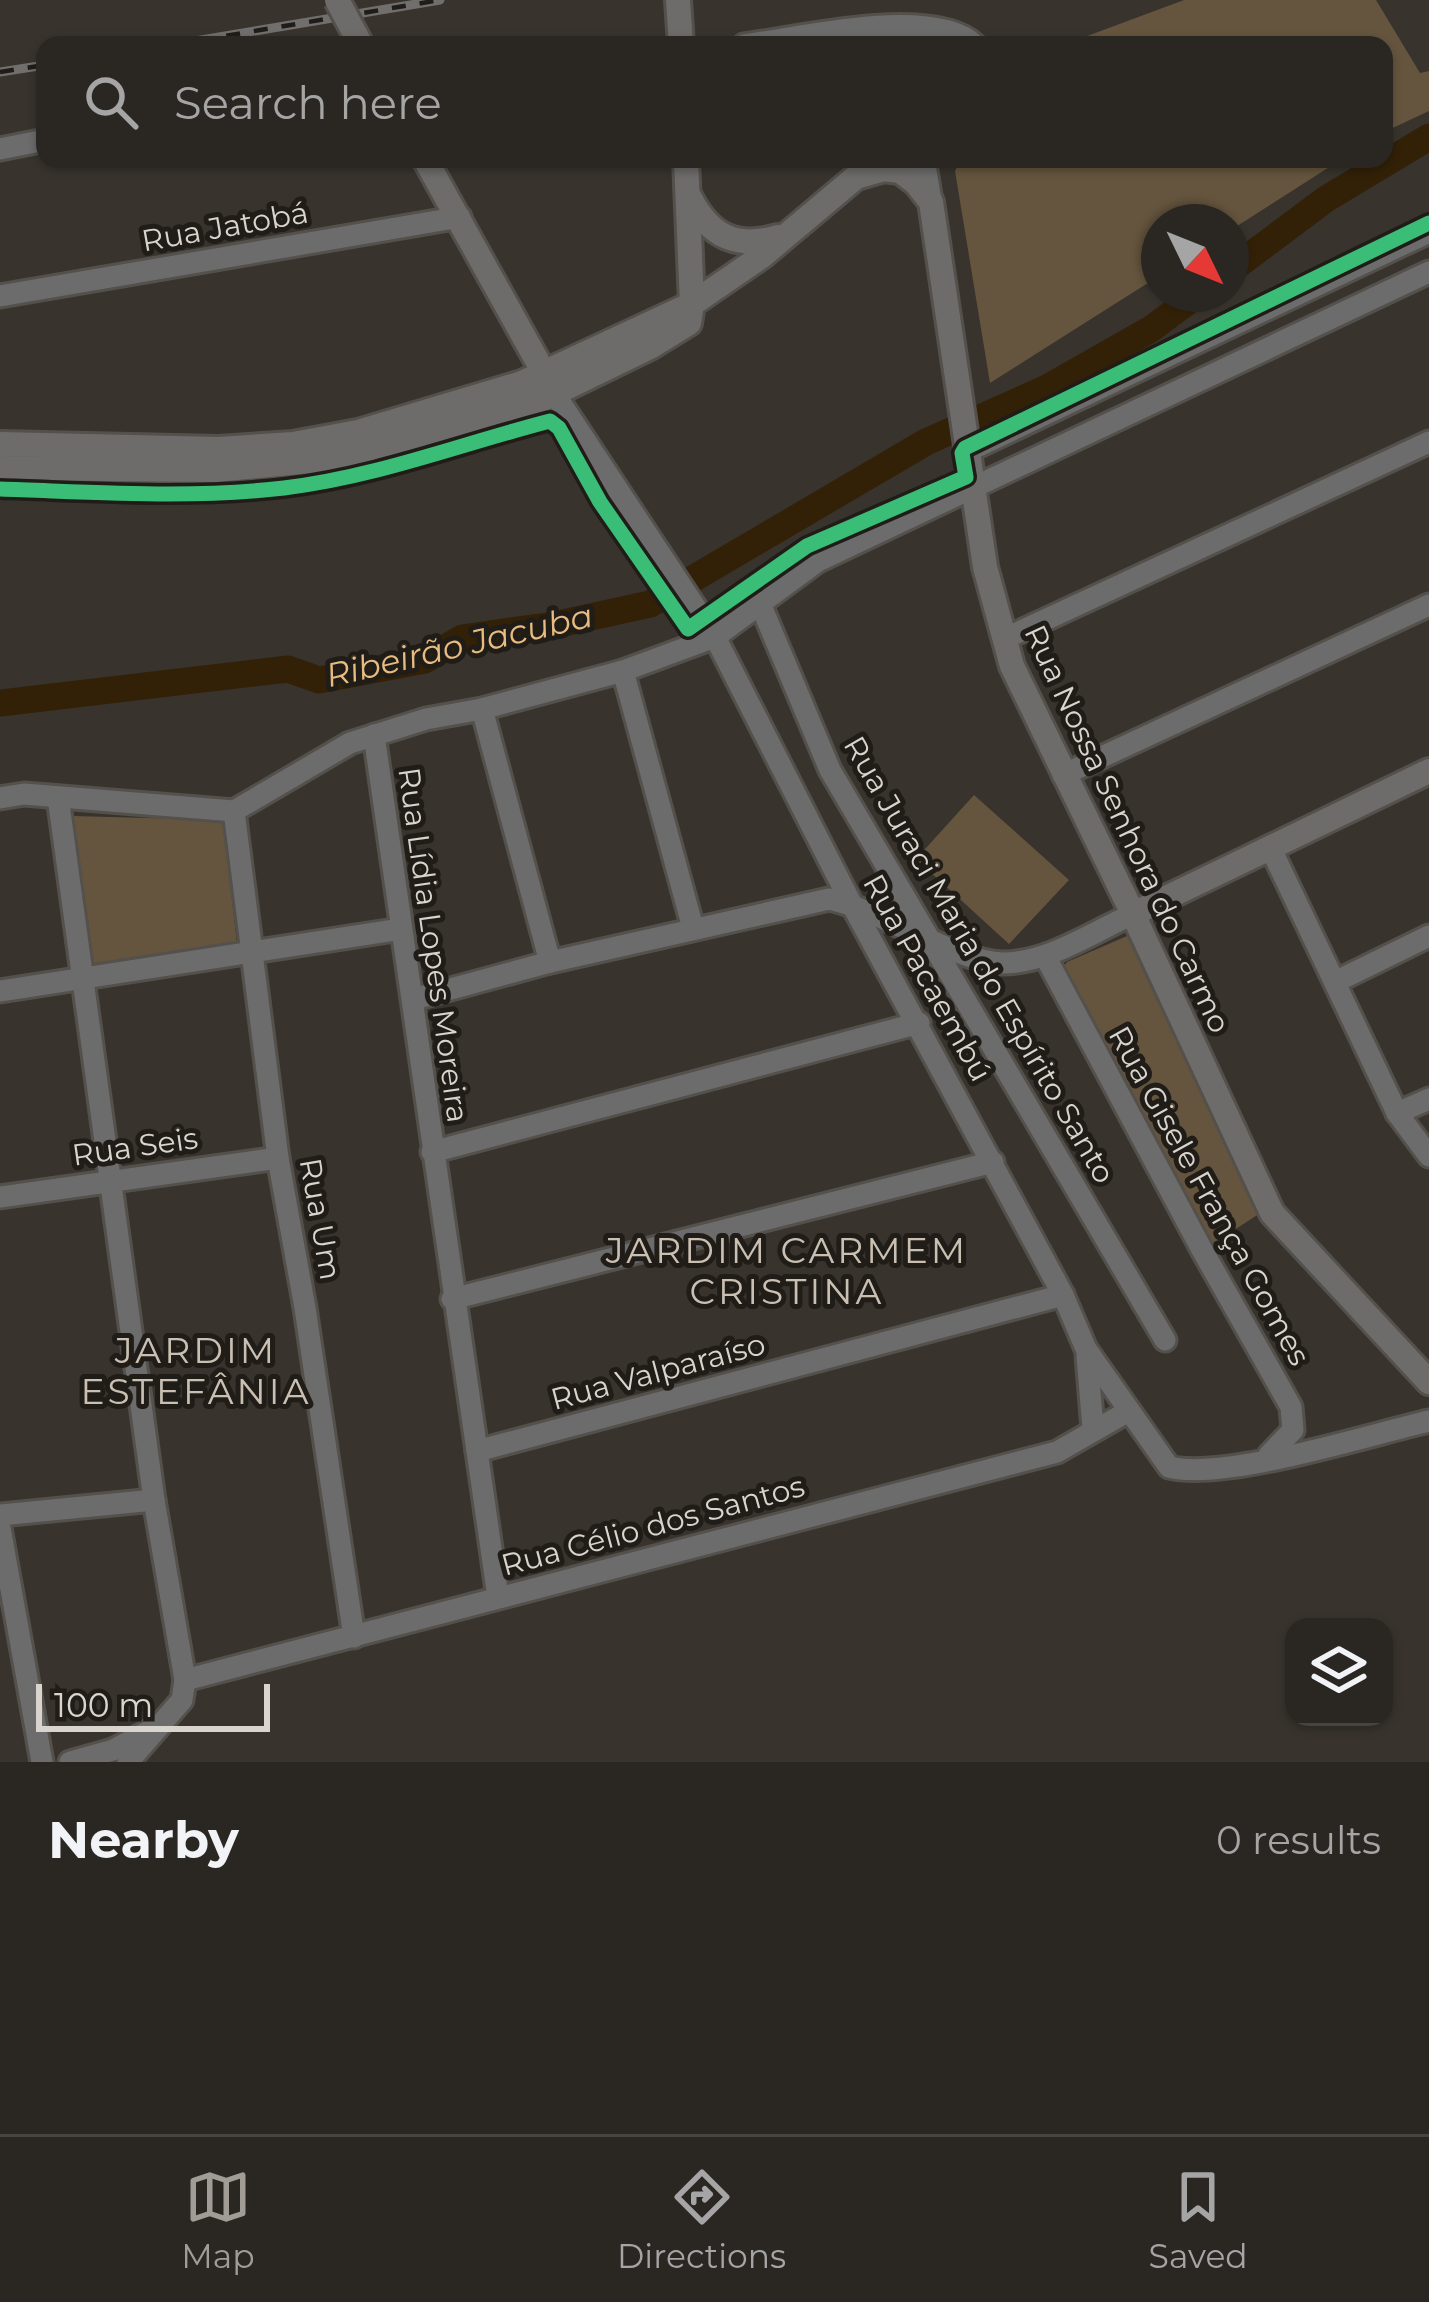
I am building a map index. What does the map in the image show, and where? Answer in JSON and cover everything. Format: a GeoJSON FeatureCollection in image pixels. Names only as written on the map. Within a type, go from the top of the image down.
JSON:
{"type":"FeatureCollection","features":[{"type":"Feature","properties":{"kind":"main road"},"geometry":{"type":"LineString","coordinates":[[337,0],[356,36]]}},
{"type":"Feature","properties":{"kind":"main road"},"geometry":{"type":"LineString","coordinates":[[678,2],[680,36]]}},
{"type":"Feature","properties":{"kind":"main road"},"geometry":{"type":"LineString","coordinates":[[430,168],[550,384]]}},
{"type":"Feature","properties":{"kind":"main road"},"geometry":{"type":"LineString","coordinates":[[687,168],[692,304]]}},
{"type":"Feature","properties":{"kind":"main road"},"geometry":{"type":"LineString","coordinates":[[0,468],[215,470],[294,465],[368,451],[550,384],[692,304],[856,177],[885,168]]}},
{"type":"Feature","properties":{"kind":"main road"},"geometry":{"type":"LineString","coordinates":[[894,168],[916,183],[931,202]]}},
{"type":"Feature","properties":{"kind":"main road"},"geometry":{"type":"LineString","coordinates":[[688,194],[710,227],[732,243],[758,243],[786,235]]}},
{"type":"Feature","properties":{"kind":"main road","name":"Rua Nossa Senhora do Carmo"},"geometry":{"type":"LineString","coordinates":[[931,202],[985,567],[1012,666],[1272,1213],[1429,1382]]}},
{"type":"Feature","properties":{"kind":"main road"},"geometry":{"type":"LineString","coordinates":[[0,445],[219,449],[293,444],[550,384]]}},
{"type":"Feature","properties":{"kind":"main road"},"geometry":{"type":"LineString","coordinates":[[1133,914],[1429,771]]}},
{"type":"Feature","properties":{"kind":"main road"},"geometry":{"type":"LineString","coordinates":[[1118,884],[1141,896],[1164,899]]}},
{"type":"Feature","properties":{"kind":"street"},"geometry":{"type":"LineString","coordinates":[[811,36],[886,26],[946,28],[966,36]]}},
{"type":"Feature","properties":{"kind":"street"},"geometry":{"type":"LineString","coordinates":[[0,148],[36,142]]}},
{"type":"Feature","properties":{"kind":"street"},"geometry":{"type":"LineString","coordinates":[[925,168],[931,202]]}},
{"type":"Feature","properties":{"kind":"street","name":"Rua Jatobá"},"geometry":{"type":"LineString","coordinates":[[0,296],[460,217]]}},
{"type":"Feature","properties":{"kind":"street"},"geometry":{"type":"LineString","coordinates":[[965,445],[1429,232]]}},
{"type":"Feature","properties":{"kind":"street","name":"Rua Lídia Lopes Moreira"},"geometry":{"type":"LineString","coordinates":[[498,1597],[374,735],[623,670],[715,637],[818,561],[1429,272]]}},
{"type":"Feature","properties":{"kind":"street","name":"Rua Pacaembú"},"geometry":{"type":"LineString","coordinates":[[550,384],[715,637],[850,904],[1064,1295],[1086,1349],[1127,1412],[1168,1467],[1207,1469],[1264,1460]]}},
{"type":"Feature","properties":{"kind":"street"},"geometry":{"type":"LineString","coordinates":[[1004,640],[1429,442]]}},
{"type":"Feature","properties":{"kind":"street","name":"Rua Juraci Maria do Espírito Santo"},"geometry":{"type":"LineString","coordinates":[[760,601],[830,770],[1166,1340]]}},
{"type":"Feature","properties":{"kind":"street"},"geometry":{"type":"LineString","coordinates":[[1063,775],[1429,605]]}},
{"type":"Feature","properties":{"kind":"street"},"geometry":{"type":"LineString","coordinates":[[623,670],[693,928]]}},
{"type":"Feature","properties":{"kind":"street"},"geometry":{"type":"LineString","coordinates":[[482,709],[550,962]]}},
{"type":"Feature","properties":{"kind":"street"},"geometry":{"type":"LineString","coordinates":[[0,798],[24,794],[233,811],[350,743],[374,735]]}},
{"type":"Feature","properties":{"kind":"street"},"geometry":{"type":"LineString","coordinates":[[58,797],[154,1500],[185,1680],[182,1700],[128,1762]]}},
{"type":"Feature","properties":{"kind":"street","name":"Rua Um"},"geometry":{"type":"LineString","coordinates":[[233,811],[278,1158],[354,1637]]}},
{"type":"Feature","properties":{"kind":"street"},"geometry":{"type":"LineString","coordinates":[[1270,848],[1397,1113],[1429,1156]]}},
{"type":"Feature","properties":{"kind":"street"},"geometry":{"type":"LineString","coordinates":[[414,999],[550,962],[829,899],[1002,963],[1045,956],[1133,914]]}},
{"type":"Feature","properties":{"kind":"street"},"geometry":{"type":"LineString","coordinates":[[0,991],[401,929]]}},
{"type":"Feature","properties":{"kind":"street"},"geometry":{"type":"LineString","coordinates":[[1335,982],[1429,936]]}},
{"type":"Feature","properties":{"kind":"street","name":"Rua Gisele França Gomes"},"geometry":{"type":"LineString","coordinates":[[1045,956],[1291,1407],[1292,1430],[1287,1440],[1264,1460]]}},
{"type":"Feature","properties":{"kind":"street"},"geometry":{"type":"LineString","coordinates":[[432,1152],[919,1023]]}},
{"type":"Feature","properties":{"kind":"street"},"geometry":{"type":"LineString","coordinates":[[1397,1113],[1429,1099]]}},
{"type":"Feature","properties":{"kind":"street","name":"Rua Seis"},"geometry":{"type":"LineString","coordinates":[[0,1197],[278,1158]]}},
{"type":"Feature","properties":{"kind":"street"},"geometry":{"type":"LineString","coordinates":[[452,1299],[994,1162]]}},
{"type":"Feature","properties":{"kind":"street","name":"Rua Valparaíso"},"geometry":{"type":"LineString","coordinates":[[477,1451],[1064,1295]]}},
{"type":"Feature","properties":{"kind":"street","name":"Rua Pacaembú"},"geometry":{"type":"LineString","coordinates":[[1086,1349],[1093,1429]]}},
{"type":"Feature","properties":{"kind":"street","name":"Rua Célio dos Santos"},"geometry":{"type":"LineString","coordinates":[[185,1680],[1058,1452],[1127,1412]]}},
{"type":"Feature","properties":{"kind":"street"},"geometry":{"type":"LineString","coordinates":[[1264,1460],[1429,1420]]}},
{"type":"Feature","properties":{"kind":"street"},"geometry":{"type":"LineString","coordinates":[[0,1516],[154,1500]]}},
{"type":"Feature","properties":{"kind":"street"},"geometry":{"type":"LineString","coordinates":[[0,1528],[42,1762]]}},
{"type":"Feature","properties":{"kind":"street"},"geometry":{"type":"LineString","coordinates":[[70,1762],[102,1757],[160,1725]]}},
{"type":"Feature","properties":{"kind":"shaded area"},"geometry":{"type":"Polygon","coordinates":[[[1184,0],[1376,0],[1420,73],[1429,71],[1429,111],[1393,128],[1393,36],[1087,36],[1184,0]]]}},
{"type":"Feature","properties":{"kind":"shaded area"},"geometry":{"type":"Polygon","coordinates":[[[956,168],[1328,168],[1249,218],[1249,204],[1141,204],[1141,287],[990,383],[956,168]]]}},
{"type":"Feature","properties":{"kind":"shaded area"},"geometry":{"type":"Polygon","coordinates":[[[974,795],[1069,880],[1009,944],[916,859],[974,795]]]}},
{"type":"Feature","properties":{"kind":"shaded area"},"geometry":{"type":"Polygon","coordinates":[[[73,816],[223,820],[237,944],[87,964],[73,816]]]}},
{"type":"Feature","properties":{"kind":"shaded area"},"geometry":{"type":"Polygon","coordinates":[[[1127,936],[1136,941],[1265,1210],[1208,1247],[1061,970],[1067,962],[1127,936]]]}},
{"type":"Feature","properties":{"kind":"waterway","name":"Ribeirão Jacuba"},"geometry":{"type":"LineString","coordinates":[[1393,159],[1429,137]]}},
{"type":"Feature","properties":{"kind":"waterway","name":"Ribeirão Jacuba"},"geometry":{"type":"LineString","coordinates":[[1249,257],[1326,199],[1378,168]]}},
{"type":"Feature","properties":{"kind":"waterway","name":"Ribeirão Jacuba"},"geometry":{"type":"LineString","coordinates":[[0,703],[288,669],[319,680],[425,660],[462,638],[650,604],[926,442],[1047,388],[1174,312]]}},
{"type":"Feature","properties":{"kind":"railway"},"geometry":{"type":"LineString","coordinates":[[225,36],[440,0]]}},
{"type":"Feature","properties":{"kind":"railway"},"geometry":{"type":"LineString","coordinates":[[0,72],[36,66]]}},
{"type":"Feature","properties":{"kind":"cycle path"},"geometry":{"type":"LineString","coordinates":[[0,489],[177,494],[284,488],[385,468],[550,421],[559,428],[600,502],[688,629],[807,546],[966,477],[965,448],[1429,223]]}},
{"type":"Feature","properties":{"kind":"district","name":"JARDIM CARMEM CRISTINA"},"geometry":{"type":"Point","coordinates":[787,1270]}},
{"type":"Feature","properties":{"kind":"district","name":"JARDIM ESTEFÂNIA"},"geometry":{"type":"Point","coordinates":[196,1370]}}]}
